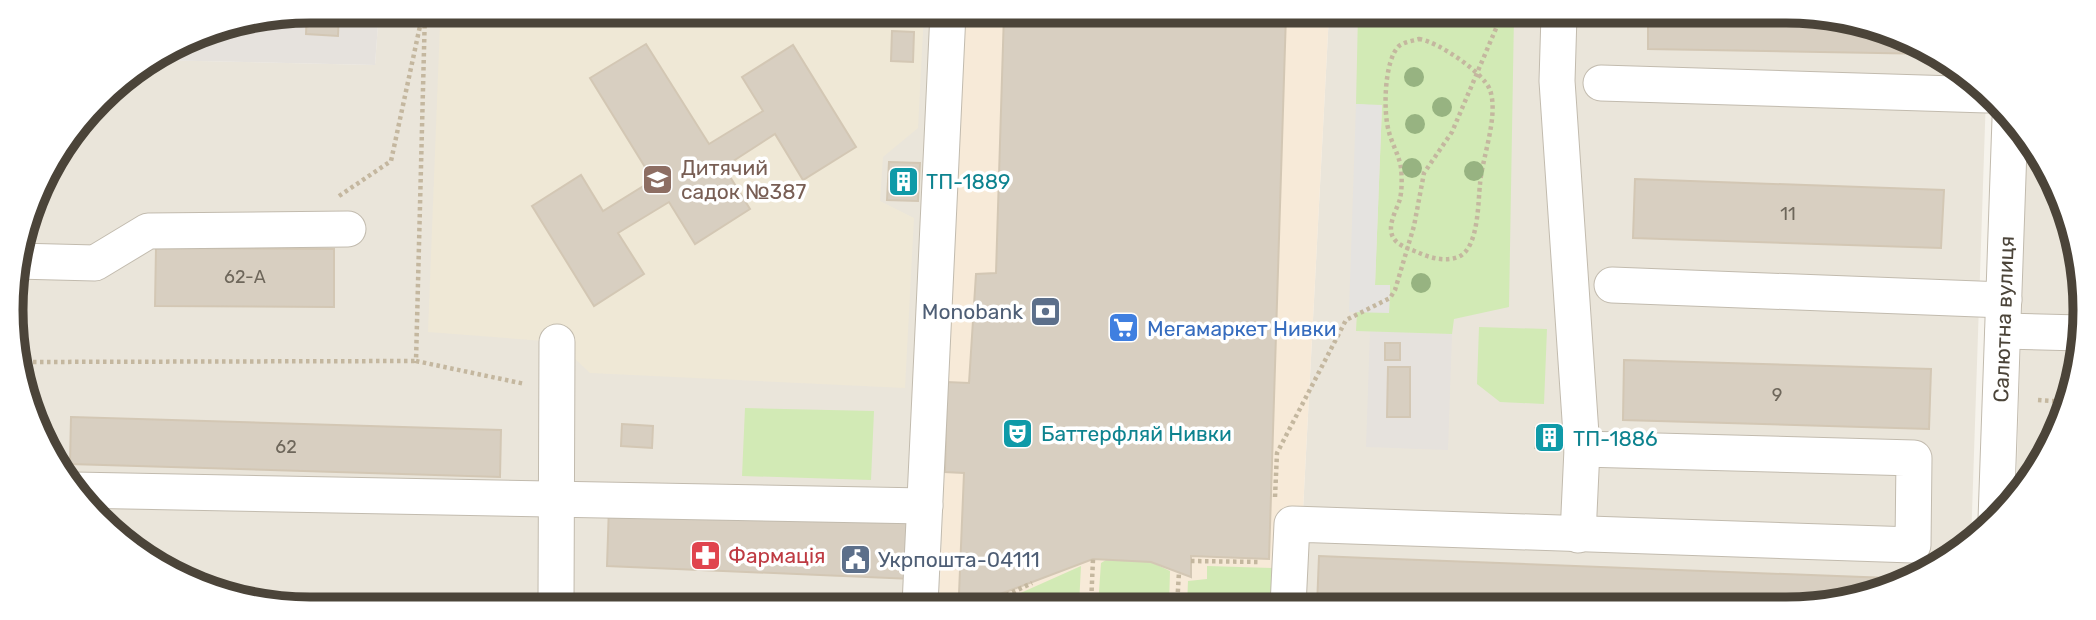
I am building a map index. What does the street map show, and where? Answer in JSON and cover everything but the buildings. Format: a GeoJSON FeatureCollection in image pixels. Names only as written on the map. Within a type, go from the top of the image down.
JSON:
{"type":"FeatureCollection","features":[{"type":"Feature","properties":{"kind":"street"},"geometry":{"type":"LineString","coordinates":[[920,597],[948,23]]}},
{"type":"Feature","properties":{"kind":"street"},"geometry":{"type":"LineString","coordinates":[[1559,23],[1557,81],[1582,449],[1578,535]]}},
{"type":"Feature","properties":{"kind":"street"},"geometry":{"type":"LineString","coordinates":[[1601,83],[1976,95]]}},
{"type":"Feature","properties":{"kind":"street","name":"Салютна вулиця"},"geometry":{"type":"LineString","coordinates":[[1997,505],[2010,130]]}},
{"type":"Feature","properties":{"kind":"street"},"geometry":{"type":"LineString","coordinates":[[27,261],[95,263],[148,231],[341,214]]}},
{"type":"Feature","properties":{"kind":"street"},"geometry":{"type":"LineString","coordinates":[[1612,285],[2003,315],[2073,331]]}},
{"type":"Feature","properties":{"kind":"street"},"geometry":{"type":"LineString","coordinates":[[556,597],[557,342]]}},
{"type":"Feature","properties":{"kind":"street"},"geometry":{"type":"LineString","coordinates":[[1288,597],[1292,523],[1913,545],[1914,458],[1582,449]]}},
{"type":"Feature","properties":{"kind":"street"},"geometry":{"type":"LineString","coordinates":[[86,489],[925,506]]}},
{"type":"Feature","properties":{"kind":"path"},"geometry":{"type":"LineString","coordinates":[[341,214],[391,161],[422,23]]}},
{"type":"Feature","properties":{"kind":"path"},"geometry":{"type":"LineString","coordinates":[[416,361],[425,23]]}},
{"type":"Feature","properties":{"kind":"path"},"geometry":{"type":"LineString","coordinates":[[1277,453],[1346,320],[1390,298],[1395,290],[1414,226],[1424,173],[1452,132],[1498,23]]}},
{"type":"Feature","properties":{"kind":"path"},"geometry":{"type":"LineString","coordinates":[[1419,39],[1431,41],[1476,72],[1492,94],[1490,136],[1479,184],[1480,204],[1468,247],[1462,256],[1440,259],[1406,246],[1397,243],[1391,231],[1391,220],[1401,192],[1401,168],[1386,122],[1388,61],[1401,44],[1419,39]]}},
{"type":"Feature","properties":{"kind":"path"},"geometry":{"type":"LineString","coordinates":[[27,362],[416,361],[557,390]]}},
{"type":"Feature","properties":{"kind":"path"},"geometry":{"type":"LineString","coordinates":[[2038,400],[2058,401]]}},
{"type":"Feature","properties":{"kind":"path"},"geometry":{"type":"LineString","coordinates":[[1092,597],[1094,559]]}},
{"type":"Feature","properties":{"kind":"path"},"geometry":{"type":"LineString","coordinates":[[1191,561],[1271,563]]}},
{"type":"Feature","properties":{"kind":"path"},"geometry":{"type":"LineString","coordinates":[[1178,597],[1179,572]]}},
{"type":"Feature","properties":{"kind":"path"},"geometry":{"type":"LineString","coordinates":[[1002,597],[1032,583]]}},
{"type":"Feature","properties":{"kind":"path"},"geometry":{"type":"LineString","coordinates":[[952,584],[956,597]]}},
{"type":"Feature","properties":{"kind":"shaded area"},"geometry":{"type":"Polygon","coordinates":[[[291,23],[378,23],[375,65],[167,60],[218,38],[254,28],[291,23]]]}},
{"type":"Feature","properties":{"kind":"shaded area"},"geometry":{"type":"Polygon","coordinates":[[[378,23],[964,23],[939,597],[291,597],[254,592],[183,568],[150,549],[107,513],[71,470],[52,437],[38,402],[25,347],[23,291],[28,254],[38,218],[61,166],[82,135],[107,107],[135,82],[167,60],[375,65],[378,23]]]}},
{"type":"Feature","properties":{"kind":"shaded area","name":"Дитячий садок №387"},"geometry":{"type":"Polygon","coordinates":[[[923,23],[918,128],[883,157],[880,201],[914,218],[905,388],[590,373],[557,342],[428,332],[440,24],[923,23]]]}},
{"type":"Feature","properties":{"kind":"shaded area","name":"Мегамаркет Нивки"},"geometry":{"type":"Polygon","coordinates":[[[964,23],[1329,23],[1298,597],[939,597],[964,23]]]}},
{"type":"Feature","properties":{"kind":"shaded area"},"geometry":{"type":"Polygon","coordinates":[[[1329,23],[1823,25],[1878,38],[1913,52],[1946,71],[1986,104],[1971,529],[1946,549],[1913,568],[1878,582],[1842,592],[1805,597],[1298,597],[1329,23]]]}},
{"type":"Feature","properties":{"kind":"shaded area"},"geometry":{"type":"Polygon","coordinates":[[[1356,104],[1382,105],[1375,285],[1390,285],[1389,313],[1349,312],[1356,104]]]}},
{"type":"Feature","properties":{"kind":"shaded area"},"geometry":{"type":"Polygon","coordinates":[[[2026,152],[2051,200],[2068,254],[2073,291],[2073,329],[2068,366],[2058,402],[2044,437],[2016,482],[2026,152]]]}},
{"type":"Feature","properties":{"kind":"shaded area"},"geometry":{"type":"Polygon","coordinates":[[[1370,331],[1452,334],[1448,450],[1366,447],[1370,331]]]}},
{"type":"Feature","properties":{"kind":"green space"},"geometry":{"type":"Polygon","coordinates":[[[1358,23],[1514,23],[1509,307],[1454,319],[1452,334],[1356,331],[1357,312],[1389,312],[1390,286],[1375,285],[1382,106],[1356,104],[1358,23]]]}},
{"type":"Feature","properties":{"kind":"green space"},"geometry":{"type":"Polygon","coordinates":[[[1479,327],[1547,329],[1544,404],[1500,402],[1477,384],[1479,327]]]}},
{"type":"Feature","properties":{"kind":"green space"},"geometry":{"type":"Polygon","coordinates":[[[745,408],[874,411],[871,480],[742,476],[745,408]]]}},
{"type":"Feature","properties":{"kind":"green space"},"geometry":{"type":"Polygon","coordinates":[[[1106,560],[1151,562],[1170,571],[1169,597],[1099,597],[1101,563],[1106,560]]]}},
{"type":"Feature","properties":{"kind":"green space"},"geometry":{"type":"Polygon","coordinates":[[[1081,566],[1079,597],[1012,597],[1081,566]]]}},
{"type":"Feature","properties":{"kind":"green space"},"geometry":{"type":"Polygon","coordinates":[[[1207,566],[1275,568],[1274,597],[1187,597],[1188,581],[1207,579],[1207,566]]]}},
{"type":"Feature","properties":{"kind":"place","name":"Дитячий садок №387"},"geometry":{"type":"Point","coordinates":[658,179]}},
{"type":"Feature","properties":{"kind":"place","name":"ТП-1889"},"geometry":{"type":"Point","coordinates":[903,181]}},
{"type":"Feature","properties":{"kind":"place","name":"Monobank"},"geometry":{"type":"Point","coordinates":[1046,311]}},
{"type":"Feature","properties":{"kind":"place","name":"Мегамаркет Нивки"},"geometry":{"type":"Point","coordinates":[1124,328]}},
{"type":"Feature","properties":{"kind":"place","name":"Баттерфляй Нивки"},"geometry":{"type":"Point","coordinates":[1018,433]}},
{"type":"Feature","properties":{"kind":"place","name":"ТП-1886"},"geometry":{"type":"Point","coordinates":[1550,438]}},
{"type":"Feature","properties":{"kind":"place","name":"Фармація"},"geometry":{"type":"Point","coordinates":[705,555]}},
{"type":"Feature","properties":{"kind":"place","name":"Укрпошта-04111"},"geometry":{"type":"Point","coordinates":[855,559]}}]}
